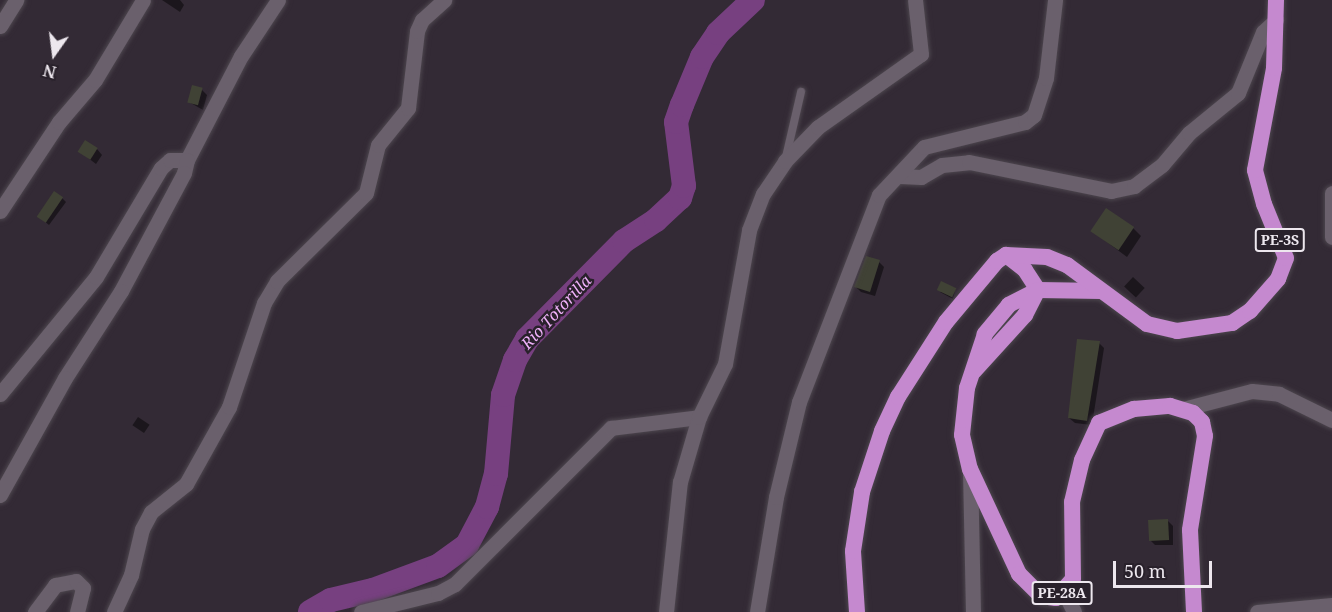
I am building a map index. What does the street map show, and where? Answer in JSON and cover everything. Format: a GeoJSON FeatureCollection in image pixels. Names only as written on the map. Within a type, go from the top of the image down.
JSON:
{"type":"FeatureCollection","features":[{"type":"Feature","properties":{"kind":"highway","name":"PE-3S"},"geometry":{"type":"LineString","coordinates":[[1006,255],[1047,257],[1067,266],[1147,324],[1177,331],[1232,323],[1250,310],[1278,279],[1286,258],[1264,204],[1255,170],[1274,68],[1276,0]]}},
{"type":"Feature","properties":{"kind":"highway"},"geometry":{"type":"LineString","coordinates":[[857,612],[853,551],[862,492],[882,431],[946,322],[984,273],[1006,255],[1025,270],[1038,290],[1102,292]]}},
{"type":"Feature","properties":{"kind":"highway","name":"PE-28A"},"geometry":{"type":"LineString","coordinates":[[1038,290],[1009,305],[985,333],[971,374],[962,435],[969,469],[997,531],[1029,587],[1048,599],[1064,592],[1073,579],[1075,562],[1072,502],[1082,460],[1099,423],[1134,409],[1170,406],[1183,409]]}},
{"type":"Feature","properties":{"kind":"highway"},"geometry":{"type":"LineString","coordinates":[[1183,409],[1202,422],[1205,436],[1190,530],[1194,612]]}},
{"type":"Feature","properties":{"kind":"street"},"geometry":{"type":"LineString","coordinates":[[0,26],[16,0]]}},
{"type":"Feature","properties":{"kind":"street"},"geometry":{"type":"LineString","coordinates":[[0,211],[60,122],[95,80],[143,0]]}},
{"type":"Feature","properties":{"kind":"street"},"geometry":{"type":"LineString","coordinates":[[0,495],[65,378],[121,291],[184,173],[187,160],[241,56],[278,0]]}},
{"type":"Feature","properties":{"kind":"street"},"geometry":{"type":"LineString","coordinates":[[114,612],[131,575],[142,529],[152,512],[186,484],[229,407],[264,303],[277,281],[366,193],[378,145],[408,108],[417,32],[422,20],[444,0]]}},
{"type":"Feature","properties":{"kind":"street"},"geometry":{"type":"LineString","coordinates":[[666,612],[680,482],[699,417],[725,364],[749,230],[763,194],[785,161],[818,127],[921,54],[915,0]]}},
{"type":"Feature","properties":{"kind":"street"},"geometry":{"type":"LineString","coordinates":[[757,612],[776,497],[800,402],[879,195],[900,176],[907,162],[924,147],[1025,122],[1034,115],[1046,78],[1055,0]]}},
{"type":"Feature","properties":{"kind":"street"},"geometry":{"type":"LineString","coordinates":[[900,176],[921,177],[942,165],[969,162],[1111,190],[1134,186],[1162,165],[1189,134],[1238,93],[1263,32],[1276,20]]}},
{"type":"Feature","properties":{"kind":"street"},"geometry":{"type":"LineString","coordinates":[[0,394],[96,277],[161,168],[170,160],[187,160]]}},
{"type":"Feature","properties":{"kind":"street"},"geometry":{"type":"LineString","coordinates":[[1332,193],[1332,237]]}},
{"type":"Feature","properties":{"kind":"street"},"geometry":{"type":"LineString","coordinates":[[1183,409],[1252,392],[1279,394],[1332,420]]}},
{"type":"Feature","properties":{"kind":"street"},"geometry":{"type":"LineString","coordinates":[[361,612],[438,593],[455,584],[611,428],[699,417]]}},
{"type":"Feature","properties":{"kind":"street"},"geometry":{"type":"LineString","coordinates":[[969,469],[973,612]]}},
{"type":"Feature","properties":{"kind":"street"},"geometry":{"type":"LineString","coordinates":[[35,612],[55,585],[66,582],[76,582],[83,588],[77,612]]}},
{"type":"Feature","properties":{"kind":"street"},"geometry":{"type":"LineString","coordinates":[[1064,592],[1074,612]]}},
{"type":"Feature","properties":{"kind":"street"},"geometry":{"type":"LineString","coordinates":[[1257,612],[1310,609],[1332,604]]}},
{"type":"Feature","properties":{"kind":"lane"},"geometry":{"type":"LineString","coordinates":[[785,161],[801,92]]}},
{"type":"Feature","properties":{"kind":"building"},"geometry":{"type":"Polygon","coordinates":[[[192,85],[203,88],[198,105],[187,102],[192,85]]]}},
{"type":"Feature","properties":{"kind":"building"},"geometry":{"type":"Polygon","coordinates":[[[85,140],[98,148],[90,160],[78,152],[85,140]]]}},
{"type":"Feature","properties":{"kind":"building"},"geometry":{"type":"Polygon","coordinates":[[[54,191],[63,197],[46,223],[37,217],[54,191]]]}},
{"type":"Feature","properties":{"kind":"building"},"geometry":{"type":"Polygon","coordinates":[[[1106,208],[1134,227],[1119,250],[1090,231],[1106,208]]]}},
{"type":"Feature","properties":{"kind":"building"},"geometry":{"type":"Polygon","coordinates":[[[866,256],[880,260],[870,292],[854,287],[866,256]]]}},
{"type":"Feature","properties":{"kind":"building"},"geometry":{"type":"Polygon","coordinates":[[[941,281],[956,288],[952,297],[937,290],[941,281]]]}},
{"type":"Feature","properties":{"kind":"building"},"geometry":{"type":"Polygon","coordinates":[[[1077,339],[1100,341],[1087,421],[1068,418],[1077,339]]]}},
{"type":"Feature","properties":{"kind":"building"},"geometry":{"type":"Polygon","coordinates":[[[1168,519],[1169,540],[1149,541],[1148,520],[1168,519]]]}},
{"type":"Feature","properties":{"kind":"waterway","name":"Rio Totorilla"},"geometry":{"type":"LineString","coordinates":[[310,612],[331,600],[373,590],[438,566],[467,545],[487,507],[496,474],[503,395],[515,360],[527,339],[624,241],[656,220],[680,198],[684,186],[676,122],[682,105],[702,57],[718,33],[753,0]]}}]}
